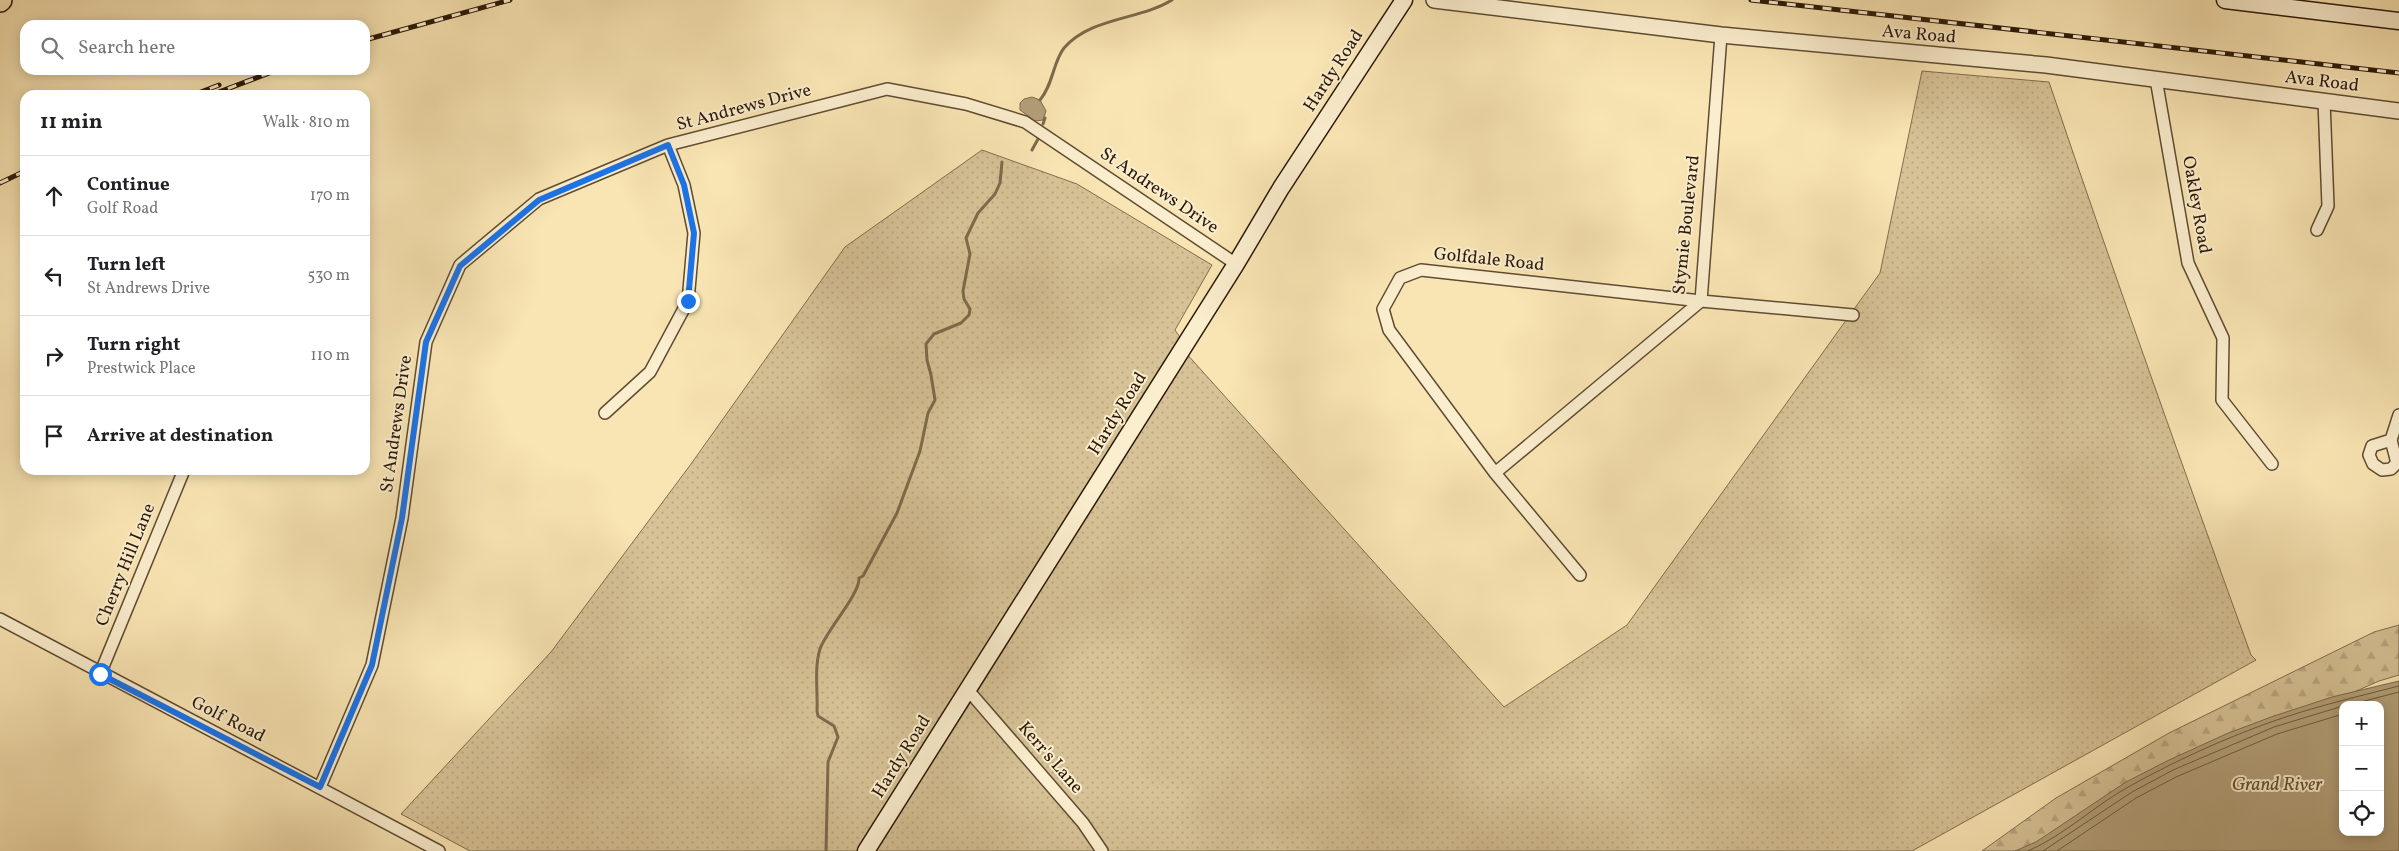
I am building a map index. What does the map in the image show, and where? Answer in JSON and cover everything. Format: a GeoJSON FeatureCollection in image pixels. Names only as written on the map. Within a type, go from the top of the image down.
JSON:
{"type":"FeatureCollection","features":[{"type":"Feature","properties":{"kind":"main road","name":"Hardy Road"},"geometry":{"type":"LineString","coordinates":[[866,851],[1236,264],[1281,188],[1404,0]]}},
{"type":"Feature","properties":{"kind":"main road"},"geometry":{"type":"LineString","coordinates":[[2224,0],[2399,20]]}},
{"type":"Feature","properties":{"kind":"street","name":"Ava Road"},"geometry":{"type":"LineString","coordinates":[[1434,0],[1721,36],[2036,64],[2399,111]]}},
{"type":"Feature","properties":{"kind":"street","name":"Stymie Boulevard"},"geometry":{"type":"LineString","coordinates":[[1494,473],[1701,301],[1721,36]]}},
{"type":"Feature","properties":{"kind":"street","name":"Oakley Road"},"geometry":{"type":"LineString","coordinates":[[2156,79],[2188,263],[2223,338],[2222,400],[2272,464]]}},
{"type":"Feature","properties":{"kind":"street","name":"St Andrews Drive"},"geometry":{"type":"LineString","coordinates":[[320,787],[372,665],[402,518],[426,342],[460,266],[539,200],[668,145],[887,89],[966,104],[1025,122],[1236,264]]}},
{"type":"Feature","properties":{"kind":"street"},"geometry":{"type":"LineString","coordinates":[[2316,230],[2328,206],[2324,101]]}},
{"type":"Feature","properties":{"kind":"street"},"geometry":{"type":"LineString","coordinates":[[605,413],[650,372],[688,301],[694,233],[684,185],[668,145]]}},
{"type":"Feature","properties":{"kind":"street","name":"Golfdale Road"},"geometry":{"type":"LineString","coordinates":[[1580,575],[1494,473],[1389,330],[1383,309],[1400,278],[1421,270],[1701,301],[1853,315]]}},
{"type":"Feature","properties":{"kind":"street"},"geometry":{"type":"LineString","coordinates":[[2391,440],[2399,415]]}},
{"type":"Feature","properties":{"kind":"street","name":"Cherry Hill Lane"},"geometry":{"type":"LineString","coordinates":[[100,674],[182,475]]}},
{"type":"Feature","properties":{"kind":"street","name":"Golf Road"},"geometry":{"type":"LineString","coordinates":[[0,619],[100,674],[320,787],[439,851]]}},
{"type":"Feature","properties":{"kind":"street","name":"Kerr's Lane"},"geometry":{"type":"LineString","coordinates":[[968,690],[1084,823],[1102,851]]}},
{"type":"Feature","properties":{"kind":"green space"},"geometry":{"type":"Polygon","coordinates":[[[1922,71],[2049,82],[2199,512],[2251,655],[2256,660],[1912,851],[470,851],[401,814],[551,652],[691,464],[845,247],[982,150],[1077,184],[1212,265],[1175,330],[1188,349],[1185,352],[1504,707],[1627,625],[1880,273],[1922,71]]]}},
{"type":"Feature","properties":{"kind":"green space"},"geometry":{"type":"Polygon","coordinates":[[[2399,625],[2399,675],[2379,681],[2233,746],[2023,851],[1982,851],[2056,798],[2169,733],[2374,632],[2399,625]]]}},
{"type":"Feature","properties":{"kind":"water"},"geometry":{"type":"Polygon","coordinates":[[[1032,97],[1040,100],[1046,111],[1043,120],[1035,121],[1020,110],[1020,103],[1024,99],[1032,97]]]}},
{"type":"Feature","properties":{"kind":"water","name":"Grand River"},"geometry":{"type":"Polygon","coordinates":[[[2399,681],[2399,851],[2015,851],[2036,842],[2126,782],[2226,734],[2332,697],[2399,681]]]}},
{"type":"Feature","properties":{"kind":"waterway"},"geometry":{"type":"LineString","coordinates":[[1040,100],[1048,88],[1060,54],[1075,38],[1102,24],[1145,12],[1172,0]]}},
{"type":"Feature","properties":{"kind":"waterway"},"geometry":{"type":"LineString","coordinates":[[1043,124],[1045,118]]}},
{"type":"Feature","properties":{"kind":"waterway"},"geometry":{"type":"LineString","coordinates":[[1032,150],[1038,139]]}},
{"type":"Feature","properties":{"kind":"waterway"},"geometry":{"type":"LineString","coordinates":[[826,851],[828,762],[838,737],[834,726],[818,716],[818,656],[823,641],[849,603],[858,585],[859,578],[863,576],[897,513],[920,451],[928,413],[935,400],[927,360],[926,344],[934,334],[961,323],[969,315],[970,309],[964,299],[963,291],[970,254],[966,238],[978,213],[995,194],[1000,183],[1002,162]]}},
{"type":"Feature","properties":{"kind":"railway"},"geometry":{"type":"LineString","coordinates":[[370,39],[510,0]]}},
{"type":"Feature","properties":{"kind":"railway"},"geometry":{"type":"LineString","coordinates":[[1751,0],[2399,73]]}},
{"type":"Feature","properties":{"kind":"railway"},"geometry":{"type":"LineString","coordinates":[[224,90],[264,75]]}},
{"type":"Feature","properties":{"kind":"railway"},"geometry":{"type":"LineString","coordinates":[[206,90],[219,85]]}},
{"type":"Feature","properties":{"kind":"railway"},"geometry":{"type":"LineString","coordinates":[[0,183],[20,173]]}},
{"type":"Feature","properties":{"kind":"route"},"geometry":{"type":"LineString","coordinates":[[100,674],[320,787],[372,665],[402,518],[426,342],[460,266],[539,200],[668,145],[684,185],[694,233],[688,301]]}}]}
